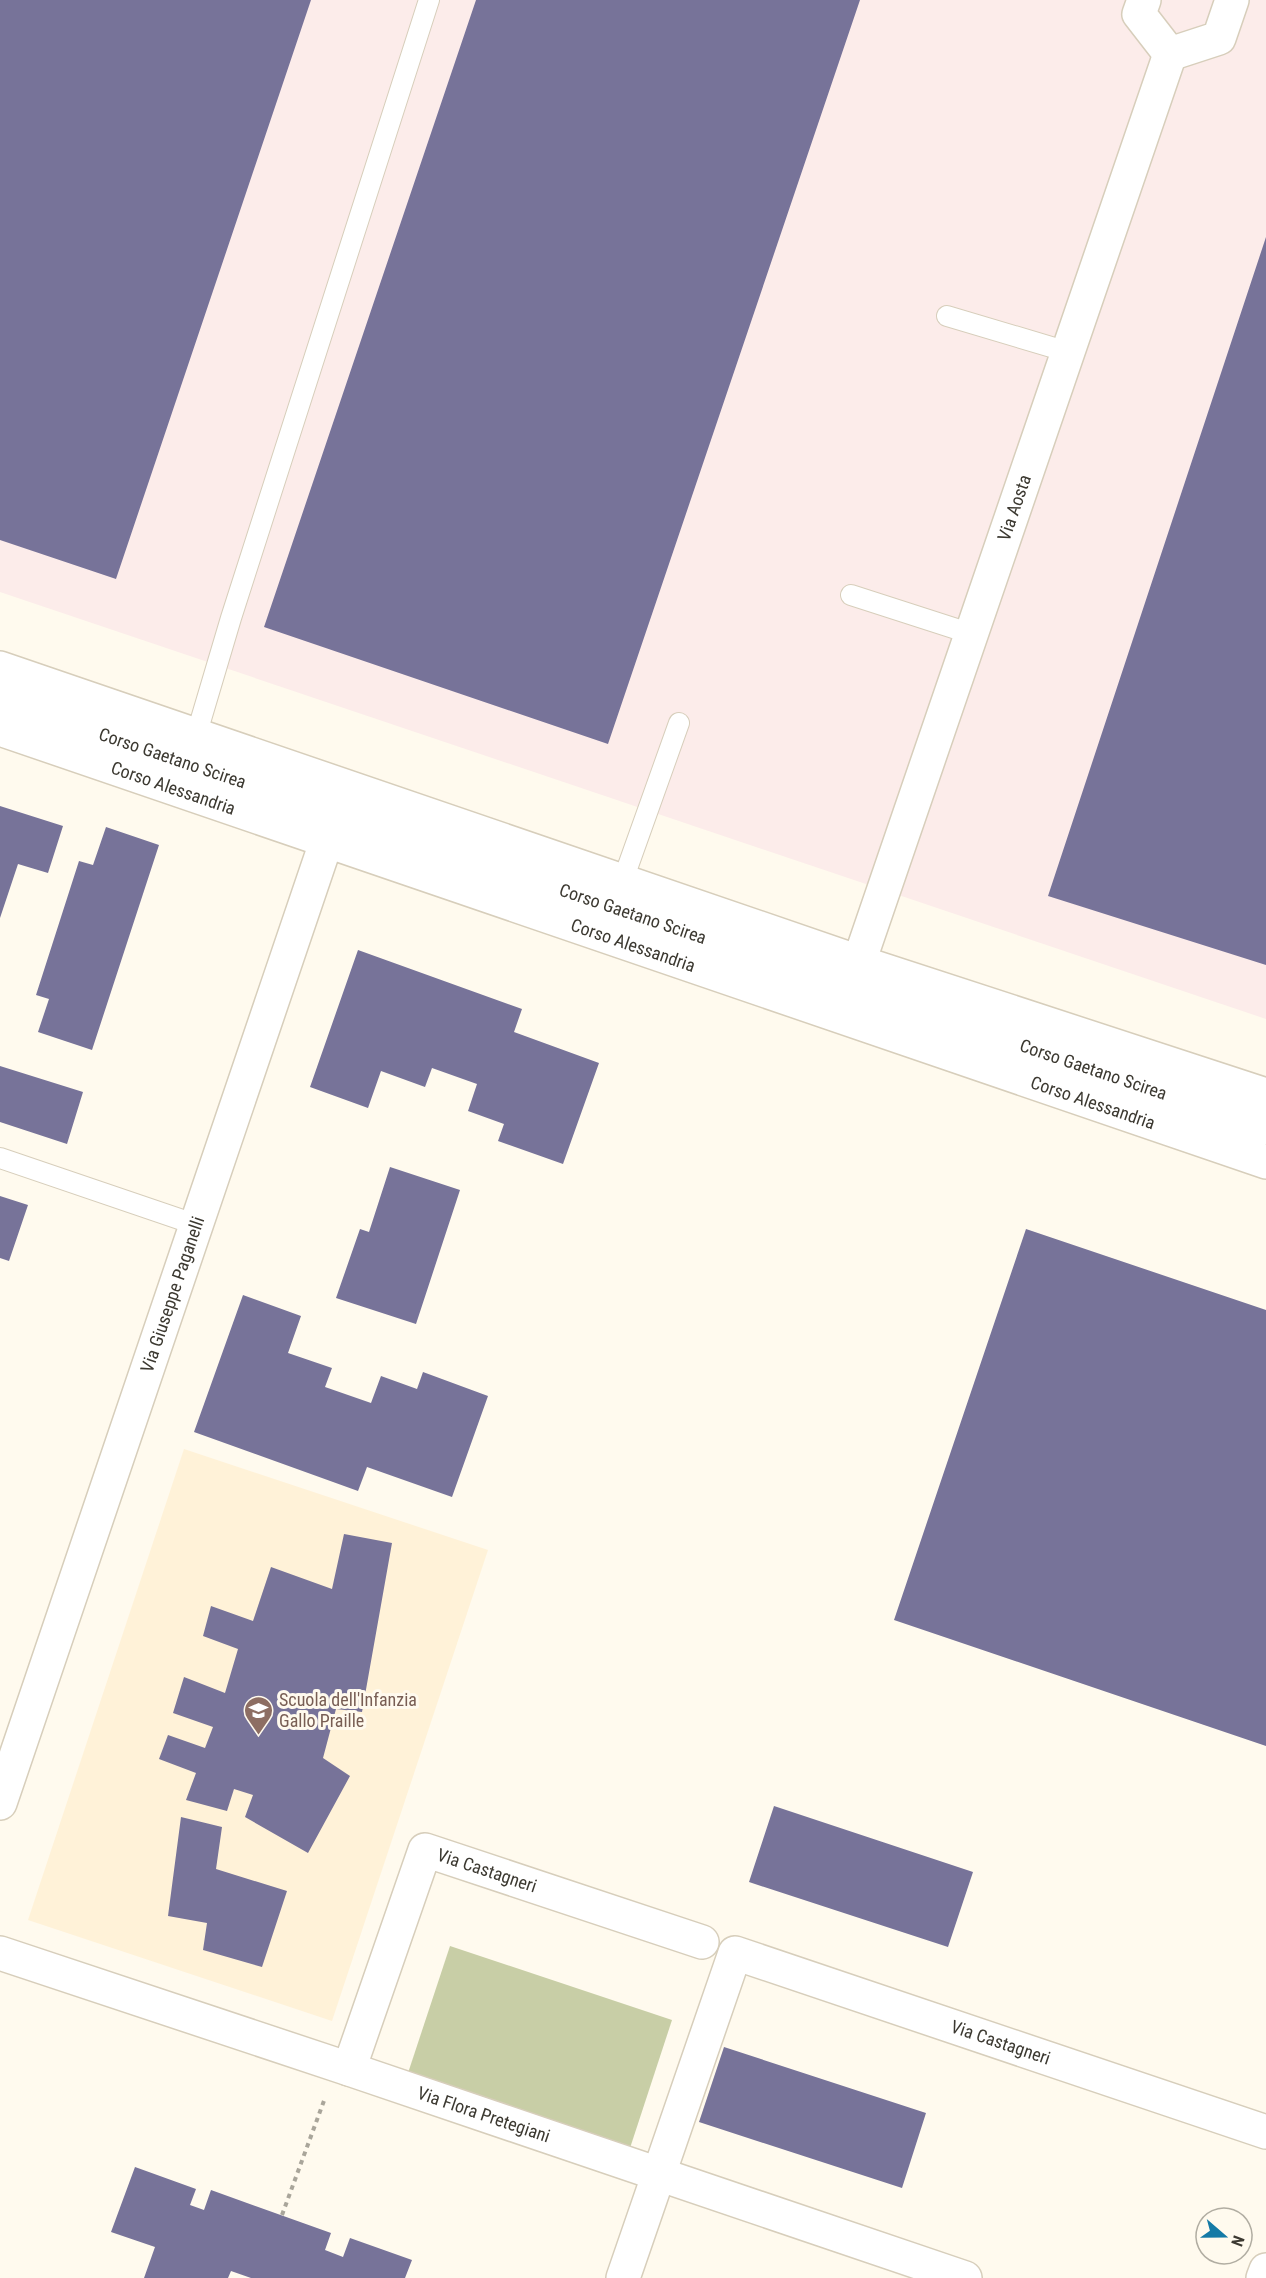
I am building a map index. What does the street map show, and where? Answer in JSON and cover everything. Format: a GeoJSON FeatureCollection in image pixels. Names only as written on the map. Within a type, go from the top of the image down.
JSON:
{"type":"FeatureCollection","features":[{"type":"Feature","properties":{"kind":"street"},"geometry":{"type":"LineString","coordinates":[[1144,0],[1139,14],[1170,54],[1219,38],[1232,0]]}},
{"type":"Feature","properties":{"kind":"street","name":"Via Aosta"},"geometry":{"type":"LineString","coordinates":[[860,962],[1170,54]]}},
{"type":"Feature","properties":{"kind":"street","name":"Corso Alessandria"},"geometry":{"type":"LineString","coordinates":[[0,668],[196,736],[336,814],[1266,1162]]}},
{"type":"Feature","properties":{"kind":"street","name":"Corso Gaetano Scirea"},"geometry":{"type":"LineString","coordinates":[[0,700],[1266,1128]]}},
{"type":"Feature","properties":{"kind":"street","name":"Corso Alessandria"},"geometry":{"type":"LineString","coordinates":[[0,729],[336,814],[623,880],[860,962],[1266,1095]]}},
{"type":"Feature","properties":{"kind":"street","name":"Via Giuseppe Paganelli"},"geometry":{"type":"LineString","coordinates":[[0,1803],[336,814]]}},
{"type":"Feature","properties":{"kind":"street","name":"Via Castagneri"},"geometry":{"type":"LineString","coordinates":[[339,2079],[426,1850],[702,1942]]}},
{"type":"Feature","properties":{"kind":"street","name":"Via Flora Pretegiani"},"geometry":{"type":"LineString","coordinates":[[0,1953],[339,2079],[658,2174],[965,2278]]}},
{"type":"Feature","properties":{"kind":"street","name":"Via Castagneri"},"geometry":{"type":"LineString","coordinates":[[658,2174],[735,1953],[1266,2132]]}},
{"type":"Feature","properties":{"kind":"street"},"geometry":{"type":"LineString","coordinates":[[623,2278],[658,2174]]}},
{"type":"Feature","properties":{"kind":"street"},"geometry":{"type":"LineString","coordinates":[[1263,2278],[1266,2270]]}},
{"type":"Feature","properties":{"kind":"lane"},"geometry":{"type":"LineString","coordinates":[[196,736],[234,609],[429,0]]}},
{"type":"Feature","properties":{"kind":"lane"},"geometry":{"type":"LineString","coordinates":[[946,316],[1068,352]]}},
{"type":"Feature","properties":{"kind":"lane"},"geometry":{"type":"LineString","coordinates":[[851,595],[972,634]]}},
{"type":"Feature","properties":{"kind":"lane"},"geometry":{"type":"LineString","coordinates":[[623,880],[679,723]]}},
{"type":"Feature","properties":{"kind":"lane"},"geometry":{"type":"LineString","coordinates":[[0,1158],[197,1225]]}},
{"type":"Feature","properties":{"kind":"path"},"geometry":{"type":"LineString","coordinates":[[282,2215],[339,2079]]}},
{"type":"Feature","properties":{"kind":"shaded area"},"geometry":{"type":"Polygon","coordinates":[[[0,0],[1266,0],[1266,1019],[0,592],[0,0]]]}},
{"type":"Feature","properties":{"kind":"shaded area","name":"Scuola dell'Infanzia Gallo Praille"},"geometry":{"type":"Polygon","coordinates":[[[184,1449],[488,1550],[332,2021],[28,1920],[184,1449]]]}},
{"type":"Feature","properties":{"kind":"green space"},"geometry":{"type":"Polygon","coordinates":[[[450,1946],[672,2020],[630,2148],[408,2073],[450,1946]]]}},
{"type":"Feature","properties":{"kind":"building"},"geometry":{"type":"Polygon","coordinates":[[[0,0],[311,0],[116,579],[0,540],[0,0]]]}},
{"type":"Feature","properties":{"kind":"building"},"geometry":{"type":"Polygon","coordinates":[[[476,0],[860,0],[608,744],[264,627],[476,0]]]}},
{"type":"Feature","properties":{"kind":"building"},"geometry":{"type":"Polygon","coordinates":[[[1266,237],[1266,965],[1048,896],[1266,237]]]}},
{"type":"Feature","properties":{"kind":"building"},"geometry":{"type":"Polygon","coordinates":[[[0,806],[63,826],[48,873],[18,864],[0,918],[0,806]]]}},
{"type":"Feature","properties":{"kind":"building"},"geometry":{"type":"Polygon","coordinates":[[[106,827],[159,845],[92,1050],[38,1032],[49,999],[36,995],[79,861],[93,865],[106,827]]]}},
{"type":"Feature","properties":{"kind":"building"},"geometry":{"type":"Polygon","coordinates":[[[358,950],[522,1009],[514,1032],[599,1063],[563,1164],[498,1141],[504,1124],[468,1111],[477,1084],[432,1068],[425,1087],[381,1071],[368,1108],[310,1087],[358,950]]]}},
{"type":"Feature","properties":{"kind":"building"},"geometry":{"type":"Polygon","coordinates":[[[0,1066],[83,1092],[67,1144],[0,1122],[0,1066]]]}},
{"type":"Feature","properties":{"kind":"building"},"geometry":{"type":"Polygon","coordinates":[[[390,1167],[460,1190],[416,1324],[336,1298],[360,1229],[369,1232],[390,1167]]]}},
{"type":"Feature","properties":{"kind":"building"},"geometry":{"type":"Polygon","coordinates":[[[0,1196],[28,1205],[9,1261],[0,1258],[0,1196]]]}},
{"type":"Feature","properties":{"kind":"building"},"geometry":{"type":"Polygon","coordinates":[[[1026,1229],[1266,1310],[1266,1746],[894,1620],[1026,1229]]]}},
{"type":"Feature","properties":{"kind":"building"},"geometry":{"type":"Polygon","coordinates":[[[243,1295],[301,1316],[288,1353],[332,1368],[325,1387],[371,1403],[381,1376],[417,1389],[423,1372],[488,1396],[452,1497],[367,1467],[358,1491],[194,1432],[243,1295]]]}},
{"type":"Feature","properties":{"kind":"building"},"geometry":{"type":"Polygon","coordinates":[[[344,1534],[392,1543],[362,1712],[336,1709],[323,1758],[350,1776],[308,1853],[245,1817],[253,1795],[234,1789],[227,1811],[186,1800],[196,1773],[159,1759],[168,1735],[205,1748],[213,1727],[173,1713],[184,1677],[225,1693],[238,1649],[203,1636],[211,1606],[253,1621],[271,1567],[332,1589],[344,1534]]]}},
{"type":"Feature","properties":{"kind":"building"},"geometry":{"type":"Polygon","coordinates":[[[774,1806],[973,1872],[948,1947],[749,1882],[774,1806]]]}},
{"type":"Feature","properties":{"kind":"building"},"geometry":{"type":"Polygon","coordinates":[[[181,1817],[222,1827],[216,1869],[287,1891],[262,1967],[203,1950],[207,1923],[168,1916],[181,1817]]]}},
{"type":"Feature","properties":{"kind":"building"},"geometry":{"type":"Polygon","coordinates":[[[724,2047],[926,2113],[902,2188],[699,2122],[724,2047]]]}},
{"type":"Feature","properties":{"kind":"building"},"geometry":{"type":"Polygon","coordinates":[[[135,2167],[196,2189],[190,2205],[204,2210],[211,2190],[331,2233],[325,2250],[343,2257],[350,2238],[412,2260],[405,2278],[251,2278],[231,2271],[228,2278],[144,2278],[155,2247],[111,2232],[135,2167]]]}},
{"type":"Feature","properties":{"kind":"place","name":"Scuola dell'Infanzia Gallo Praille"},"geometry":{"type":"Point","coordinates":[258,1736]}}]}
